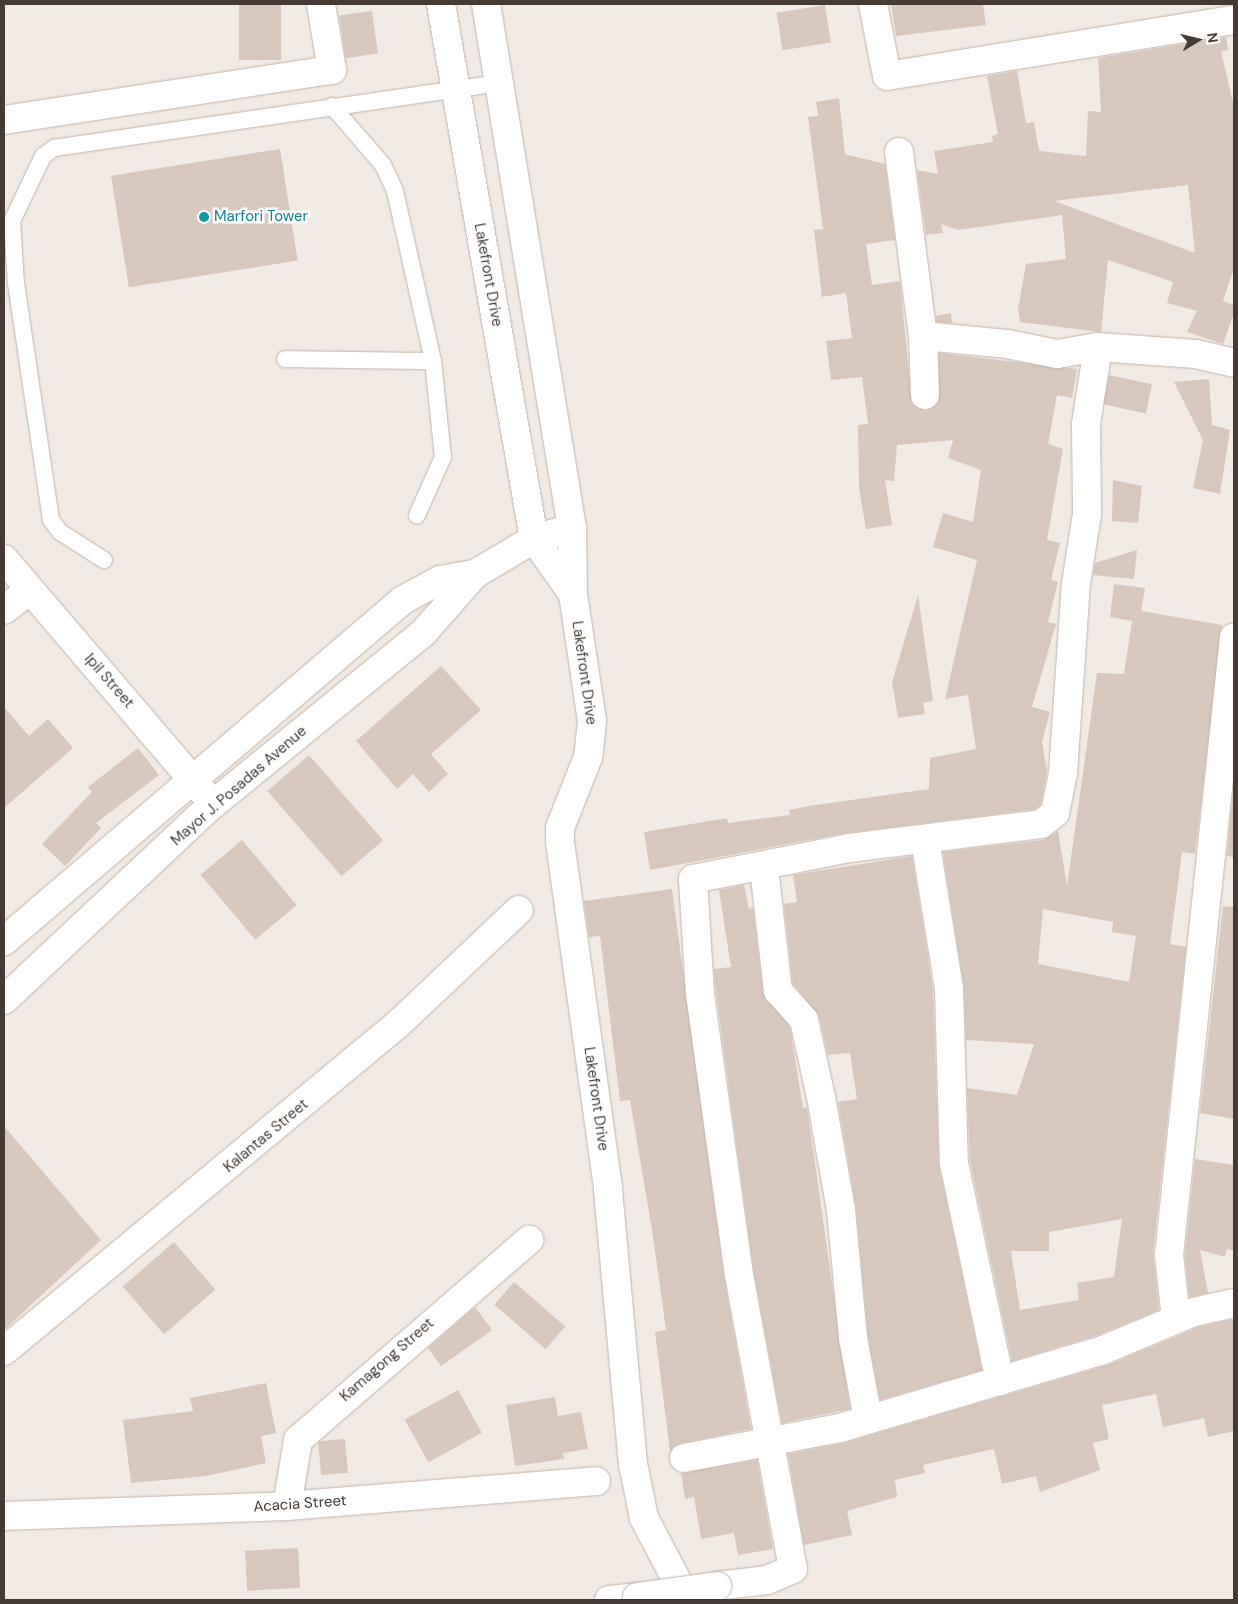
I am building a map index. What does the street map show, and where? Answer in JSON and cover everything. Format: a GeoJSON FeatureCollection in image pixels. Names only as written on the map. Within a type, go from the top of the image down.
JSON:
{"type":"FeatureCollection","features":[{"type":"Feature","properties":{"kind":"street"},"geometry":{"type":"LineString","coordinates":[[4,120],[332,70],[321,4]]}},
{"type":"Feature","properties":{"kind":"street","name":"Lakefront Drive"},"geometry":{"type":"LineString","coordinates":[[441,4],[534,539],[573,594]]}},
{"type":"Feature","properties":{"kind":"street","name":"Lakefront Drive"},"geometry":{"type":"LineString","coordinates":[[486,4],[572,528],[573,594],[591,738],[560,828],[560,842],[608,1190],[637,1492],[644,1518],[687,1600]]}},
{"type":"Feature","properties":{"kind":"street"},"geometry":{"type":"LineString","coordinates":[[873,4],[887,76],[1234,20]]}},
{"type":"Feature","properties":{"kind":"street"},"geometry":{"type":"LineString","coordinates":[[899,152],[923,336],[925,395]]}},
{"type":"Feature","properties":{"kind":"street"},"geometry":{"type":"LineString","coordinates":[[923,336],[1057,354],[1098,347],[1196,354],[1234,363]]}},
{"type":"Feature","properties":{"kind":"street"},"geometry":{"type":"LineString","coordinates":[[610,1600],[767,1580],[793,1570],[768,1443],[700,994],[693,879],[764,868],[849,848],[925,839],[1015,824],[1041,824],[1055,813],[1074,663],[1076,584],[1088,514],[1086,424],[1098,347]]}},
{"type":"Feature","properties":{"kind":"street","name":"Mayor J. Posadas Avenue"},"geometry":{"type":"LineString","coordinates":[[4,1000],[212,805],[424,632],[475,574],[534,539],[572,528]]}},
{"type":"Feature","properties":{"kind":"street","name":"Ipil Street"},"geometry":{"type":"LineString","coordinates":[[4,558],[28,591],[192,777],[212,805]]}},
{"type":"Feature","properties":{"kind":"street","name":"Mayor J. Posadas Avenue"},"geometry":{"type":"LineString","coordinates":[[4,941],[192,777],[403,600],[440,580],[475,574]]}},
{"type":"Feature","properties":{"kind":"street"},"geometry":{"type":"LineString","coordinates":[[4,610],[28,591]]}},
{"type":"Feature","properties":{"kind":"street"},"geometry":{"type":"LineString","coordinates":[[1176,1319],[1169,1255],[1234,637]]}},
{"type":"Feature","properties":{"kind":"street"},"geometry":{"type":"LineString","coordinates":[[925,839],[949,989],[954,1163],[1000,1381]]}},
{"type":"Feature","properties":{"kind":"street"},"geometry":{"type":"LineString","coordinates":[[764,868],[778,991],[804,1020],[821,1097],[841,1210],[853,1338],[868,1419]]}},
{"type":"Feature","properties":{"kind":"street","name":"Kalantas Street"},"geometry":{"type":"LineString","coordinates":[[4,1351],[398,1024],[519,910]]}},
{"type":"Feature","properties":{"kind":"street","name":"Kamagong Street"},"geometry":{"type":"LineString","coordinates":[[288,1506],[298,1440],[528,1240]]}},
{"type":"Feature","properties":{"kind":"street"},"geometry":{"type":"LineString","coordinates":[[684,1458],[768,1443],[868,1419],[1103,1350],[1176,1319],[1234,1302]]}},
{"type":"Feature","properties":{"kind":"street","name":"Acacia Street"},"geometry":{"type":"LineString","coordinates":[[4,1516],[288,1506],[596,1481]]}},
{"type":"Feature","properties":{"kind":"lane"},"geometry":{"type":"LineString","coordinates":[[104,560],[60,532],[51,520],[16,283],[12,220],[43,156],[54,148],[499,82]]}},
{"type":"Feature","properties":{"kind":"lane"},"geometry":{"type":"LineString","coordinates":[[332,106],[384,165],[395,191],[433,361],[443,457],[417,515]]}},
{"type":"Feature","properties":{"kind":"lane"},"geometry":{"type":"LineString","coordinates":[[285,359],[433,361]]}},
{"type":"Feature","properties":{"kind":"building"},"geometry":{"type":"Polygon","coordinates":[[[239,4],[281,4],[281,60],[239,60],[239,4]]]}},
{"type":"Feature","properties":{"kind":"building"},"geometry":{"type":"Polygon","coordinates":[[[891,4],[983,4],[986,25],[896,36],[891,4]]]}},
{"type":"Feature","properties":{"kind":"building"},"geometry":{"type":"Polygon","coordinates":[[[825,5],[831,43],[783,50],[777,13],[825,5]]]}},
{"type":"Feature","properties":{"kind":"building"},"geometry":{"type":"Polygon","coordinates":[[[372,11],[378,54],[345,58],[339,16],[372,11]]]}},
{"type":"Feature","properties":{"kind":"building"},"geometry":{"type":"Polygon","coordinates":[[[1226,37],[1228,50],[1221,51],[1234,107],[1234,268],[1223,301],[1234,305],[1234,313],[1223,344],[1187,332],[1197,311],[1167,303],[1173,282],[1108,260],[1101,332],[1020,322],[1018,309],[1026,264],[1066,259],[1062,215],[958,230],[941,224],[943,233],[926,235],[917,170],[938,174],[934,151],[993,142],[992,136],[998,134],[987,76],[1017,71],[1026,123],[1034,122],[1039,151],[1086,156],[1088,111],[1101,112],[1098,58],[1226,37]],[[1188,185],[1054,201],[1195,253],[1188,185]]]}},
{"type":"Feature","properties":{"kind":"building"},"geometry":{"type":"Polygon","coordinates":[[[839,98],[845,154],[885,164],[895,240],[866,244],[872,285],[900,281],[912,404],[926,411],[938,403],[939,353],[1077,369],[1072,398],[1057,395],[1048,444],[1063,449],[1047,540],[1060,543],[1051,580],[1058,582],[1048,622],[1056,624],[1032,707],[1050,712],[1042,742],[1047,771],[1041,804],[1035,809],[846,833],[650,870],[644,832],[727,818],[728,823],[790,815],[789,810],[809,806],[929,789],[930,758],[976,749],[968,695],[945,699],[977,560],[933,547],[943,513],[973,522],[981,470],[948,458],[953,440],[897,445],[894,481],[885,480],[892,525],[866,529],[859,488],[858,425],[868,424],[862,377],[831,380],[826,341],[852,338],[846,293],[822,297],[814,230],[823,229],[808,117],[818,116],[816,102],[839,98]]]}},
{"type":"Feature","properties":{"kind":"building","name":"Marfori Tower"},"geometry":{"type":"Polygon","coordinates":[[[280,149],[298,261],[129,287],[111,176],[280,149]]]}},
{"type":"Feature","properties":{"kind":"building"},"geometry":{"type":"Polygon","coordinates":[[[951,313],[952,323],[937,322],[936,316],[951,313]]]}},
{"type":"Feature","properties":{"kind":"building"},"geometry":{"type":"Polygon","coordinates":[[[1109,375],[1152,384],[1146,413],[1103,404],[1109,375]]]}},
{"type":"Feature","properties":{"kind":"building"},"geometry":{"type":"Polygon","coordinates":[[[1209,379],[1212,425],[1230,430],[1220,494],[1193,488],[1203,440],[1174,382],[1209,379]]]}},
{"type":"Feature","properties":{"kind":"building"},"geometry":{"type":"Polygon","coordinates":[[[1113,480],[1142,486],[1138,523],[1112,521],[1113,480]]]}},
{"type":"Feature","properties":{"kind":"building"},"geometry":{"type":"Polygon","coordinates":[[[1137,550],[1134,579],[1093,575],[1095,563],[1137,550]]]}},
{"type":"Feature","properties":{"kind":"building"},"geometry":{"type":"Polygon","coordinates":[[[1114,584],[1145,588],[1141,611],[1222,625],[1195,854],[1182,852],[1170,944],[1186,947],[1153,1253],[1159,1310],[1098,1335],[1012,1361],[970,1161],[967,1088],[1017,1095],[1034,1044],[966,1040],[964,987],[943,852],[1043,840],[1058,831],[1067,886],[1097,673],[1124,674],[1132,621],[1110,617],[1114,584]],[[1043,909],[1038,964],[1129,982],[1136,936],[1112,932],[1113,922],[1043,909]],[[1122,1219],[1049,1232],[1049,1251],[1011,1251],[1020,1310],[1079,1300],[1077,1283],[1114,1277],[1122,1219]]]}},
{"type":"Feature","properties":{"kind":"building"},"geometry":{"type":"Polygon","coordinates":[[[918,595],[933,701],[923,703],[925,714],[898,718],[892,682],[918,595]]]}},
{"type":"Feature","properties":{"kind":"building"},"geometry":{"type":"Polygon","coordinates":[[[441,666],[481,710],[431,754],[448,774],[429,792],[413,774],[397,789],[356,741],[441,666]]]}},
{"type":"Feature","properties":{"kind":"building"},"geometry":{"type":"Polygon","coordinates":[[[4,707],[29,736],[48,719],[73,748],[4,808],[4,707]]]}},
{"type":"Feature","properties":{"kind":"building"},"geometry":{"type":"Polygon","coordinates":[[[138,748],[159,775],[96,823],[101,828],[65,866],[42,844],[92,792],[88,787],[138,748]]]}},
{"type":"Feature","properties":{"kind":"building"},"geometry":{"type":"Polygon","coordinates":[[[309,755],[383,840],[342,876],[267,791],[309,755]]]}},
{"type":"Feature","properties":{"kind":"building"},"geometry":{"type":"Polygon","coordinates":[[[1234,784],[1234,857],[1227,856],[1234,784]]]}},
{"type":"Feature","properties":{"kind":"building"},"geometry":{"type":"Polygon","coordinates":[[[242,840],[297,905],[255,940],[201,875],[242,840]]]}},
{"type":"Feature","properties":{"kind":"building"},"geometry":{"type":"Polygon","coordinates":[[[912,856],[933,990],[939,1166],[982,1370],[880,1400],[868,1336],[856,1207],[838,1102],[857,1099],[850,1053],[828,1055],[819,1016],[793,984],[784,904],[797,902],[793,875],[912,856]]]}},
{"type":"Feature","properties":{"kind":"building"},"geometry":{"type":"Polygon","coordinates":[[[744,885],[749,909],[753,908],[763,993],[790,1027],[803,1108],[807,1107],[850,1409],[782,1423],[754,1273],[714,969],[731,967],[719,890],[744,885]]]}},
{"type":"Feature","properties":{"kind":"building"},"geometry":{"type":"Polygon","coordinates":[[[672,889],[724,1277],[751,1429],[681,1443],[670,1451],[655,1332],[666,1330],[653,1236],[630,1100],[620,1101],[600,936],[589,937],[584,901],[672,889]]]}},
{"type":"Feature","properties":{"kind":"building"},"geometry":{"type":"Polygon","coordinates":[[[1223,906],[1234,907],[1234,1119],[1200,1113],[1223,906]]]}},
{"type":"Feature","properties":{"kind":"building"},"geometry":{"type":"Polygon","coordinates":[[[4,1126],[101,1240],[4,1330],[4,1126]]]}},
{"type":"Feature","properties":{"kind":"building"},"geometry":{"type":"Polygon","coordinates":[[[1195,1159],[1234,1165],[1234,1251],[1227,1249],[1225,1257],[1200,1250],[1208,1293],[1189,1297],[1185,1255],[1195,1159]]]}},
{"type":"Feature","properties":{"kind":"building"},"geometry":{"type":"Polygon","coordinates":[[[174,1242],[215,1290],[164,1334],[123,1287],[174,1242]]]}},
{"type":"Feature","properties":{"kind":"building"},"geometry":{"type":"Polygon","coordinates":[[[514,1282],[565,1327],[546,1349],[494,1305],[514,1282]]]}},
{"type":"Feature","properties":{"kind":"building"},"geometry":{"type":"Polygon","coordinates":[[[475,1307],[492,1330],[441,1366],[428,1348],[475,1307]]]}},
{"type":"Feature","properties":{"kind":"building"},"geometry":{"type":"Polygon","coordinates":[[[1234,1319],[1234,1431],[1208,1437],[1204,1418],[1163,1427],[1156,1394],[1102,1405],[1109,1439],[1093,1443],[1100,1470],[1040,1492],[1036,1476],[1002,1484],[994,1449],[923,1465],[925,1473],[895,1480],[897,1497],[847,1511],[852,1535],[804,1545],[788,1454],[844,1443],[1108,1365],[1199,1327],[1234,1319]]]}},
{"type":"Feature","properties":{"kind":"building"},"geometry":{"type":"Polygon","coordinates":[[[266,1383],[276,1433],[261,1436],[266,1463],[206,1476],[131,1483],[123,1420],[193,1411],[190,1398],[266,1383]]]}},
{"type":"Feature","properties":{"kind":"building"},"geometry":{"type":"Polygon","coordinates":[[[458,1390],[482,1433],[428,1462],[405,1420],[458,1390]]]}},
{"type":"Feature","properties":{"kind":"building"},"geometry":{"type":"Polygon","coordinates":[[[555,1397],[558,1416],[581,1412],[588,1449],[563,1453],[564,1459],[515,1466],[506,1405],[555,1397]]]}},
{"type":"Feature","properties":{"kind":"building"},"geometry":{"type":"Polygon","coordinates":[[[345,1439],[348,1473],[321,1475],[318,1441],[345,1439]]]}},
{"type":"Feature","properties":{"kind":"building"},"geometry":{"type":"Polygon","coordinates":[[[757,1460],[773,1549],[738,1555],[734,1533],[701,1539],[694,1497],[685,1499],[681,1473],[757,1460]]]}},
{"type":"Feature","properties":{"kind":"building"},"geometry":{"type":"Polygon","coordinates":[[[298,1548],[300,1588],[247,1591],[245,1551],[298,1548]]]}},
{"type":"Feature","properties":{"kind":"place","name":"Marfori Tower"},"geometry":{"type":"Point","coordinates":[204,217]}}]}
